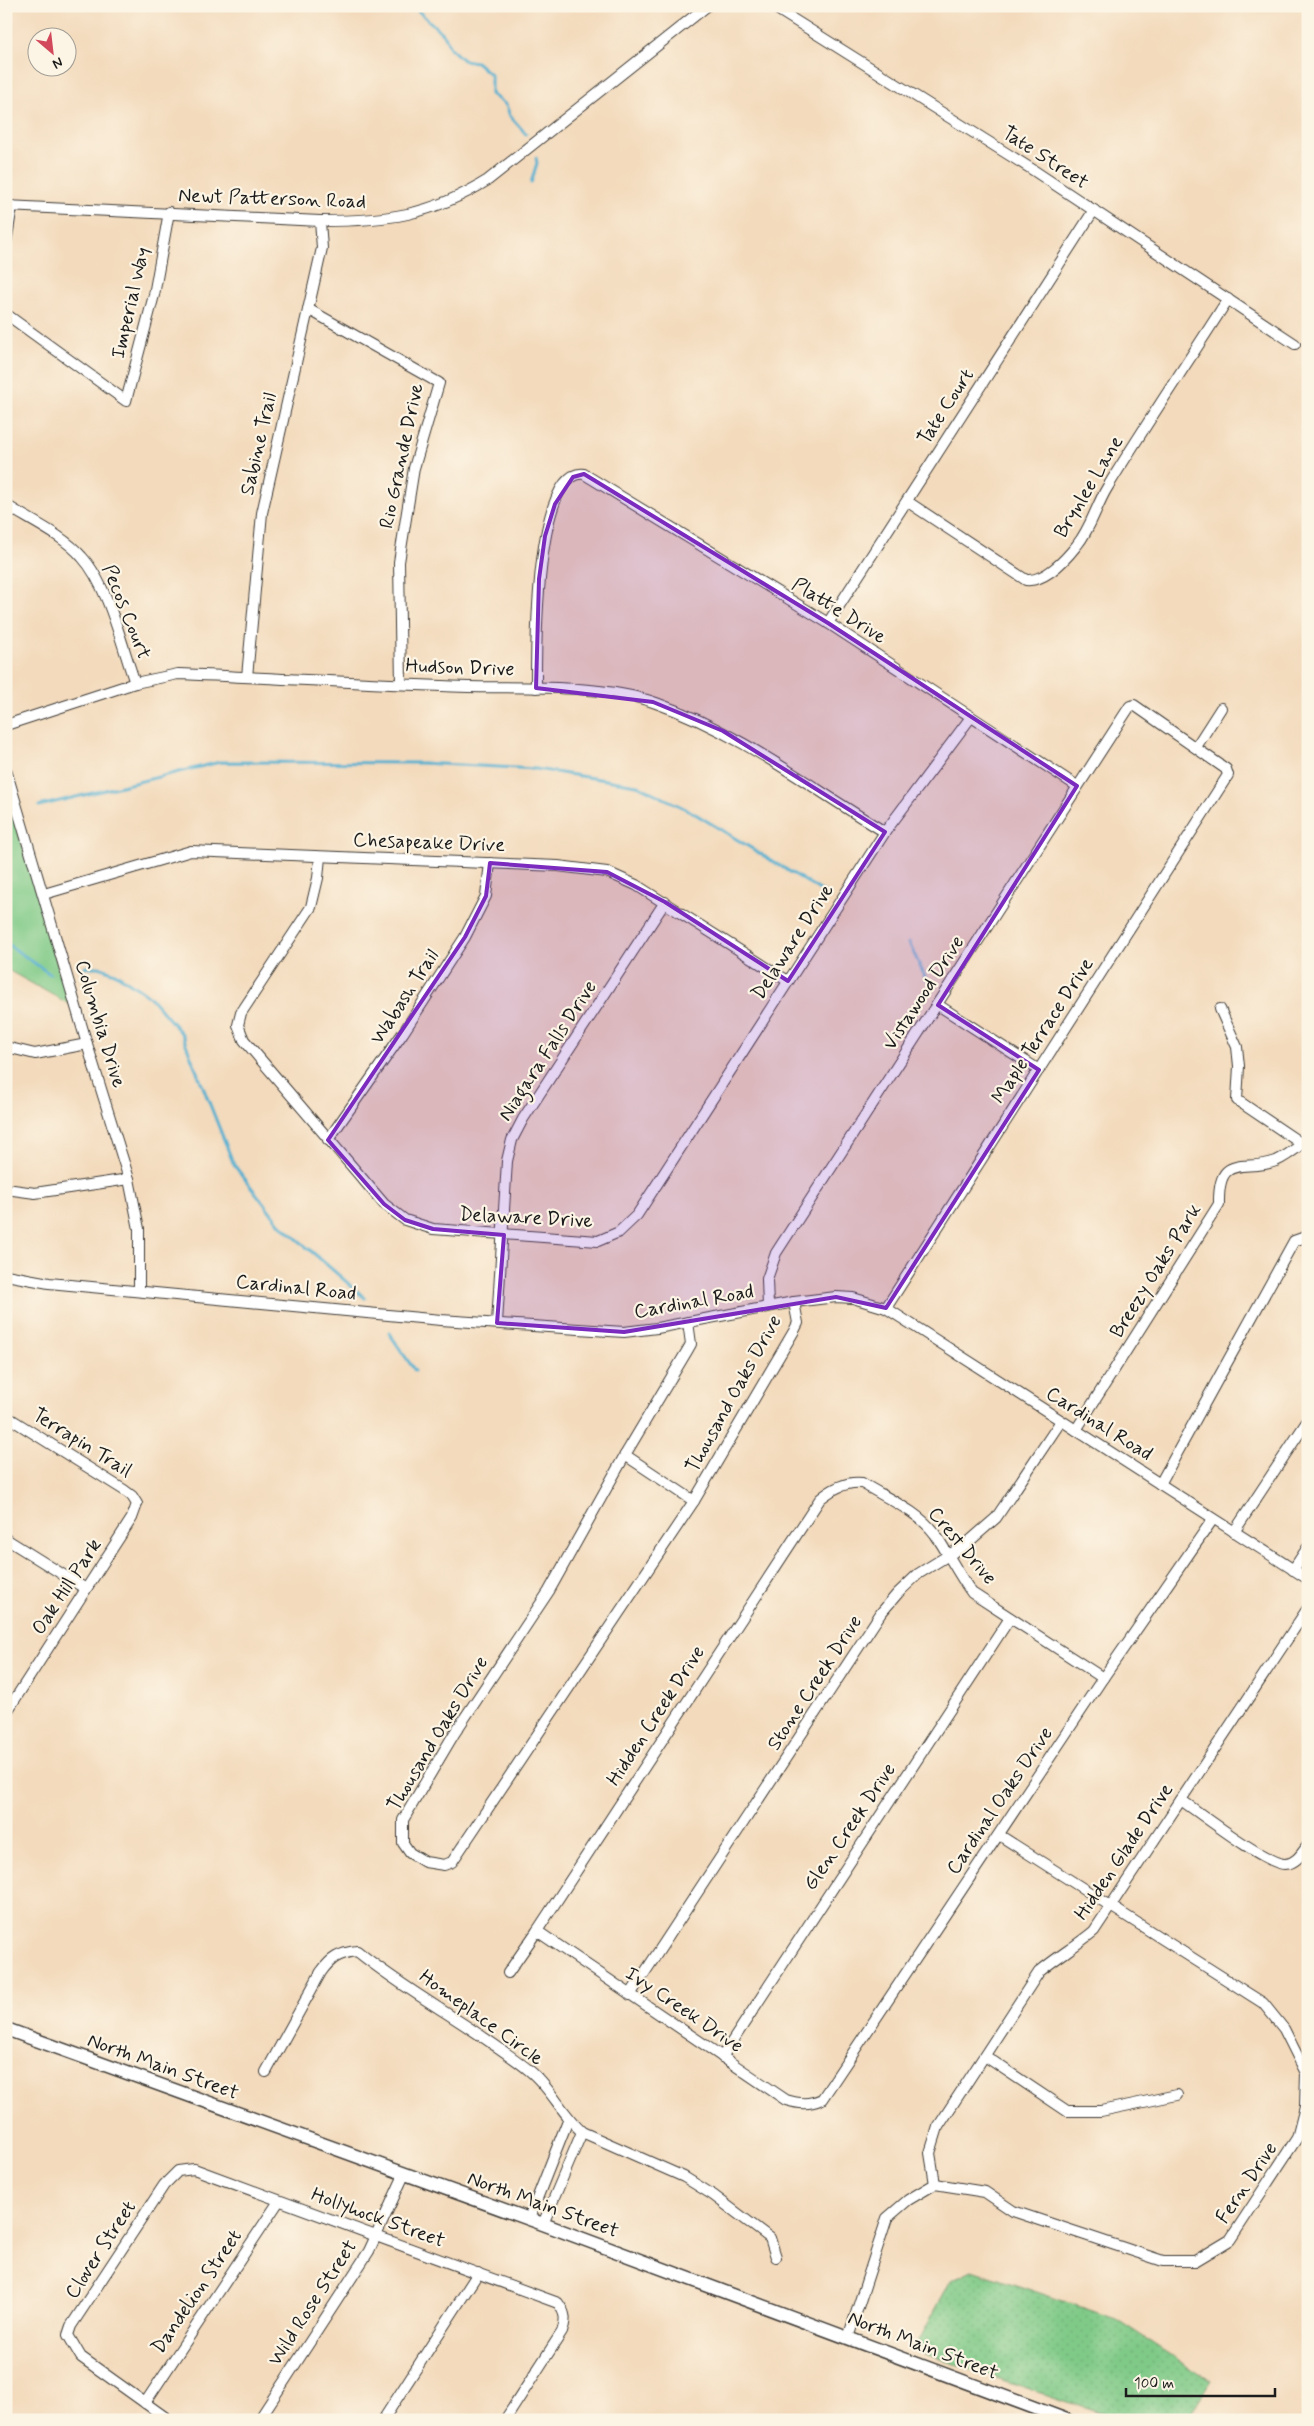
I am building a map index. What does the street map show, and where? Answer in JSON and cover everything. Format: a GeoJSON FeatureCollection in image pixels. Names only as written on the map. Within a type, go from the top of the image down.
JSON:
{"type":"FeatureCollection","features":[{"type":"Feature","properties":{"kind":"main road","name":"North Main Street"},"geometry":{"type":"LineString","coordinates":[[6,2029],[404,2176],[543,2224],[1067,2420]]}},
{"type":"Feature","properties":{"kind":"street","name":"Newt Patterson Road"},"geometry":{"type":"LineString","coordinates":[[9,206],[169,212],[320,221],[369,221],[403,217],[462,196],[488,180],[707,6]]}},
{"type":"Feature","properties":{"kind":"street","name":"Tate Street"},"geometry":{"type":"LineString","coordinates":[[772,6],[1094,210],[1295,344]]}},
{"type":"Feature","properties":{"kind":"street"},"geometry":{"type":"LineString","coordinates":[[6,243],[9,206]]}},
{"type":"Feature","properties":{"kind":"street","name":"Tate Court"},"geometry":{"type":"LineString","coordinates":[[828,623],[908,502],[1094,210]]}},
{"type":"Feature","properties":{"kind":"street","name":"Imperial Way"},"geometry":{"type":"LineString","coordinates":[[6,314],[126,401],[154,296],[169,212]]}},
{"type":"Feature","properties":{"kind":"street","name":"Sabine Trail"},"geometry":{"type":"LineString","coordinates":[[247,677],[262,512],[322,248],[320,221]]}},
{"type":"Feature","properties":{"kind":"street","name":"Brynlee Lane"},"geometry":{"type":"LineString","coordinates":[[908,502],[1026,580],[1035,581],[1044,578],[1076,547],[1087,532],[1106,490],[1228,299]]}},
{"type":"Feature","properties":{"kind":"street","name":"Rio Grande Drive"},"geometry":{"type":"LineString","coordinates":[[308,309],[439,382],[414,468],[400,562],[401,684]]}},
{"type":"Feature","properties":{"kind":"street","name":"Platte Drive"},"geometry":{"type":"LineString","coordinates":[[536,688],[538,599],[545,536],[555,504],[564,487],[577,475],[584,474],[828,623],[1077,786]]}},
{"type":"Feature","properties":{"kind":"street","name":"Pecos Court"},"geometry":{"type":"LineString","coordinates":[[6,505],[68,544],[82,556],[95,574],[135,683]]}},
{"type":"Feature","properties":{"kind":"street","name":"Hudson Drive"},"geometry":{"type":"LineString","coordinates":[[6,726],[135,683],[178,674],[536,688],[616,695],[653,702],[688,715],[723,732],[885,832]]}},
{"type":"Feature","properties":{"kind":"street","name":"Vistawood Drive"},"geometry":{"type":"LineString","coordinates":[[768,1307],[766,1279],[776,1254],[1077,786],[1132,704],[1196,746]]}},
{"type":"Feature","properties":{"kind":"street"},"geometry":{"type":"LineString","coordinates":[[1196,746],[1222,708]]}},
{"type":"Feature","properties":{"kind":"street","name":"Delaware Drive"},"geometry":{"type":"LineString","coordinates":[[320,857],[318,878],[311,907],[241,1013],[238,1025],[244,1040],[384,1204],[405,1220],[433,1229],[598,1240],[614,1235],[629,1224],[637,1215],[885,832],[971,717]]}},
{"type":"Feature","properties":{"kind":"street","name":"Maple Terrace Drive"},"geometry":{"type":"LineString","coordinates":[[886,1308],[1228,773],[1226,768],[1196,746]]}},
{"type":"Feature","properties":{"kind":"street","name":"Columbia Drive"},"geometry":{"type":"LineString","coordinates":[[6,770],[129,1179],[139,1229],[139,1291]]}},
{"type":"Feature","properties":{"kind":"street","name":"Chesapeake Drive"},"geometry":{"type":"LineString","coordinates":[[44,894],[191,851],[558,866],[607,872],[636,885],[788,981]]}},
{"type":"Feature","properties":{"kind":"street","name":"Wabash Trail"},"geometry":{"type":"LineString","coordinates":[[328,1140],[403,1033],[466,937],[479,914],[486,896],[490,863]]}},
{"type":"Feature","properties":{"kind":"street","name":"Niagara Falls Drive"},"geometry":{"type":"LineString","coordinates":[[497,1323],[504,1235],[507,1161],[512,1140],[523,1119],[665,902]]}},
{"type":"Feature","properties":{"kind":"street"},"geometry":{"type":"LineString","coordinates":[[938,1004],[1039,1070]]}},
{"type":"Feature","properties":{"kind":"street","name":"Breezy Oaks Park"},"geometry":{"type":"LineString","coordinates":[[1076,1430],[1219,1204],[1219,1186],[1227,1172],[1242,1164],[1275,1161],[1287,1156],[1305,1141],[1237,1100],[1239,1066],[1237,1047],[1220,1010]]}},
{"type":"Feature","properties":{"kind":"street"},"geometry":{"type":"LineString","coordinates":[[6,1047],[35,1054],[87,1044]]}},
{"type":"Feature","properties":{"kind":"street"},"geometry":{"type":"LineString","coordinates":[[6,1189],[35,1193],[129,1179]]}},
{"type":"Feature","properties":{"kind":"street"},"geometry":{"type":"LineString","coordinates":[[1160,1484],[1294,1241],[1308,1236]]}},
{"type":"Feature","properties":{"kind":"street","name":"Cardinal Road"},"geometry":{"type":"LineString","coordinates":[[6,1275],[49,1282],[441,1320],[624,1332],[794,1302],[836,1297],[853,1298],[886,1308],[1308,1579]]}},
{"type":"Feature","properties":{"kind":"street","name":"Thousand Oaks Drive"},"geometry":{"type":"LineString","coordinates":[[688,1322],[691,1344],[625,1455],[549,1591],[454,1734],[403,1820],[402,1843],[410,1853],[425,1862],[444,1865],[452,1862],[694,1501],[794,1331],[798,1323],[794,1302]]}},
{"type":"Feature","properties":{"kind":"street","name":"Terrapin Trail"},"geometry":{"type":"LineString","coordinates":[[6,1416],[124,1490],[132,1496],[137,1504]]}},
{"type":"Feature","properties":{"kind":"street"},"geometry":{"type":"LineString","coordinates":[[1234,1532],[1308,1420]]}},
{"type":"Feature","properties":{"kind":"street","name":"Stone Creek Drive"},"geometry":{"type":"LineString","coordinates":[[630,1995],[882,1613],[898,1593],[918,1574],[981,1533],[996,1518],[1061,1421]]}},
{"type":"Feature","properties":{"kind":"street","name":"Thousand Oaks Drive"},"geometry":{"type":"LineString","coordinates":[[625,1455],[694,1501]]}},
{"type":"Feature","properties":{"kind":"street","name":"Crest Drive"},"geometry":{"type":"LineString","coordinates":[[841,1486],[862,1483],[914,1515],[934,1534],[972,1593],[1103,1678]]}},
{"type":"Feature","properties":{"kind":"street","name":"Hidden Creek Drive"},"geometry":{"type":"LineString","coordinates":[[508,1973],[538,1931],[820,1499],[841,1486]]}},
{"type":"Feature","properties":{"kind":"street","name":"Oak Hill Park"},"geometry":{"type":"LineString","coordinates":[[6,1713],[136,1511],[137,1504]]}},
{"type":"Feature","properties":{"kind":"street","name":"Cardinal Oaks Drive"},"geometry":{"type":"LineString","coordinates":[[817,2102],[827,2094],[1103,1678],[1213,1519]]}},
{"type":"Feature","properties":{"kind":"street"},"geometry":{"type":"LineString","coordinates":[[6,1539],[86,1589]]}},
{"type":"Feature","properties":{"kind":"street"},"geometry":{"type":"LineString","coordinates":[[1293,1570],[1308,1547]]}},
{"type":"Feature","properties":{"kind":"street","name":"Hidden Glade Drive"},"geometry":{"type":"LineString","coordinates":[[935,2184],[930,2153],[938,2126],[1039,1972],[1094,1931],[1112,1906],[1308,1608]]}},
{"type":"Feature","properties":{"kind":"street","name":"Glen Creek Drive"},"geometry":{"type":"LineString","coordinates":[[722,2057],[1010,1618]]}},
{"type":"Feature","properties":{"kind":"street"},"geometry":{"type":"LineString","coordinates":[[1181,1800],[1256,1852],[1276,1862],[1283,1864],[1293,1862],[1299,1858],[1308,1845]]}},
{"type":"Feature","properties":{"kind":"street","name":"Fern Drive"},"geometry":{"type":"LineString","coordinates":[[935,2184],[985,2192],[1013,2211],[1163,2261],[1195,2261],[1230,2240],[1297,2138],[1305,2107],[1306,2073],[1284,2030],[1263,2003],[999,1835]]}},
{"type":"Feature","properties":{"kind":"street","name":"Ivy Creek Drive"},"geometry":{"type":"LineString","coordinates":[[538,1931],[786,2100],[796,2103],[817,2102]]}},
{"type":"Feature","properties":{"kind":"street","name":"Homeplace Circle"},"geometry":{"type":"LineString","coordinates":[[266,2072],[321,1972],[331,1958],[343,1952],[357,1951],[532,2073],[557,2102],[568,2120],[582,2132],[684,2177],[706,2190],[770,2238],[776,2256]]}},
{"type":"Feature","properties":{"kind":"street"},"geometry":{"type":"LineString","coordinates":[[985,2056],[1067,2111],[1101,2111],[1177,2095]]}},
{"type":"Feature","properties":{"kind":"street"},"geometry":{"type":"LineString","coordinates":[[529,2219],[568,2120]]}},
{"type":"Feature","properties":{"kind":"street"},"geometry":{"type":"LineString","coordinates":[[543,2224],[582,2132]]}},
{"type":"Feature","properties":{"kind":"street"},"geometry":{"type":"LineString","coordinates":[[549,2168],[563,2174]]}},
{"type":"Feature","properties":{"kind":"street","name":"Hollyhock Street"},"geometry":{"type":"LineString","coordinates":[[174,2174],[178,2171],[194,2169],[558,2303],[565,2313],[566,2320],[562,2332],[505,2420]]}},
{"type":"Feature","properties":{"kind":"street","name":"Clover Street"},"geometry":{"type":"LineString","coordinates":[[145,2403],[80,2357],[68,2335],[71,2326],[164,2185],[174,2174]]}},
{"type":"Feature","properties":{"kind":"street","name":"Wild Rose Street"},"geometry":{"type":"LineString","coordinates":[[259,2420],[369,2252],[404,2176]]}},
{"type":"Feature","properties":{"kind":"street"},"geometry":{"type":"LineString","coordinates":[[848,2338],[887,2218],[908,2200],[935,2184]]}},
{"type":"Feature","properties":{"kind":"street","name":"Dandelion Street"},"geometry":{"type":"LineString","coordinates":[[145,2403],[279,2201]]}},
{"type":"Feature","properties":{"kind":"street"},"geometry":{"type":"LineString","coordinates":[[383,2420],[478,2273]]}},
{"type":"Feature","properties":{"kind":"street"},"geometry":{"type":"LineString","coordinates":[[145,2403],[169,2420]]}},
{"type":"Feature","properties":{"kind":"highlighted area"},"geometry":{"type":"Polygon","coordinates":[[[584,474],[828,623],[1077,786],[938,1005],[1039,1070],[886,1308],[836,1297],[624,1332],[497,1323],[504,1235],[433,1229],[405,1220],[384,1204],[328,1140],[465,937],[486,896],[490,863],[607,872],[665,902],[788,981],[885,832],[723,731],[653,702],[536,688],[539,579],[545,536],[555,504],[573,477],[584,474]]]}},
{"type":"Feature","properties":{"kind":"green space"},"geometry":{"type":"Polygon","coordinates":[[[7,793],[69,1004],[6,969],[7,793]]]}},
{"type":"Feature","properties":{"kind":"green space"},"geometry":{"type":"Polygon","coordinates":[[[972,2270],[1116,2319],[1211,2381],[1186,2420],[1120,2420],[914,2350],[951,2280],[972,2270]]]}},
{"type":"Feature","properties":{"kind":"waterway"},"geometry":{"type":"LineString","coordinates":[[413,6],[445,36],[450,48],[463,60],[476,62],[491,75],[491,94],[506,105],[510,116],[526,134]]}},
{"type":"Feature","properties":{"kind":"waterway"},"geometry":{"type":"LineString","coordinates":[[531,183],[537,163],[536,158]]}},
{"type":"Feature","properties":{"kind":"waterway"},"geometry":{"type":"LineString","coordinates":[[39,806],[220,762],[421,763],[536,769],[637,785],[692,812],[828,895]]}},
{"type":"Feature","properties":{"kind":"waterway"},"geometry":{"type":"LineString","coordinates":[[6,943],[50,974]]}},
{"type":"Feature","properties":{"kind":"waterway"},"geometry":{"type":"LineString","coordinates":[[909,943],[926,979]]}},
{"type":"Feature","properties":{"kind":"waterway"},"geometry":{"type":"LineString","coordinates":[[85,967],[99,967],[115,973],[150,997],[182,1034],[234,1165],[280,1224],[365,1298]]}},
{"type":"Feature","properties":{"kind":"waterway"},"geometry":{"type":"LineString","coordinates":[[389,1333],[415,1371]]}}]}
